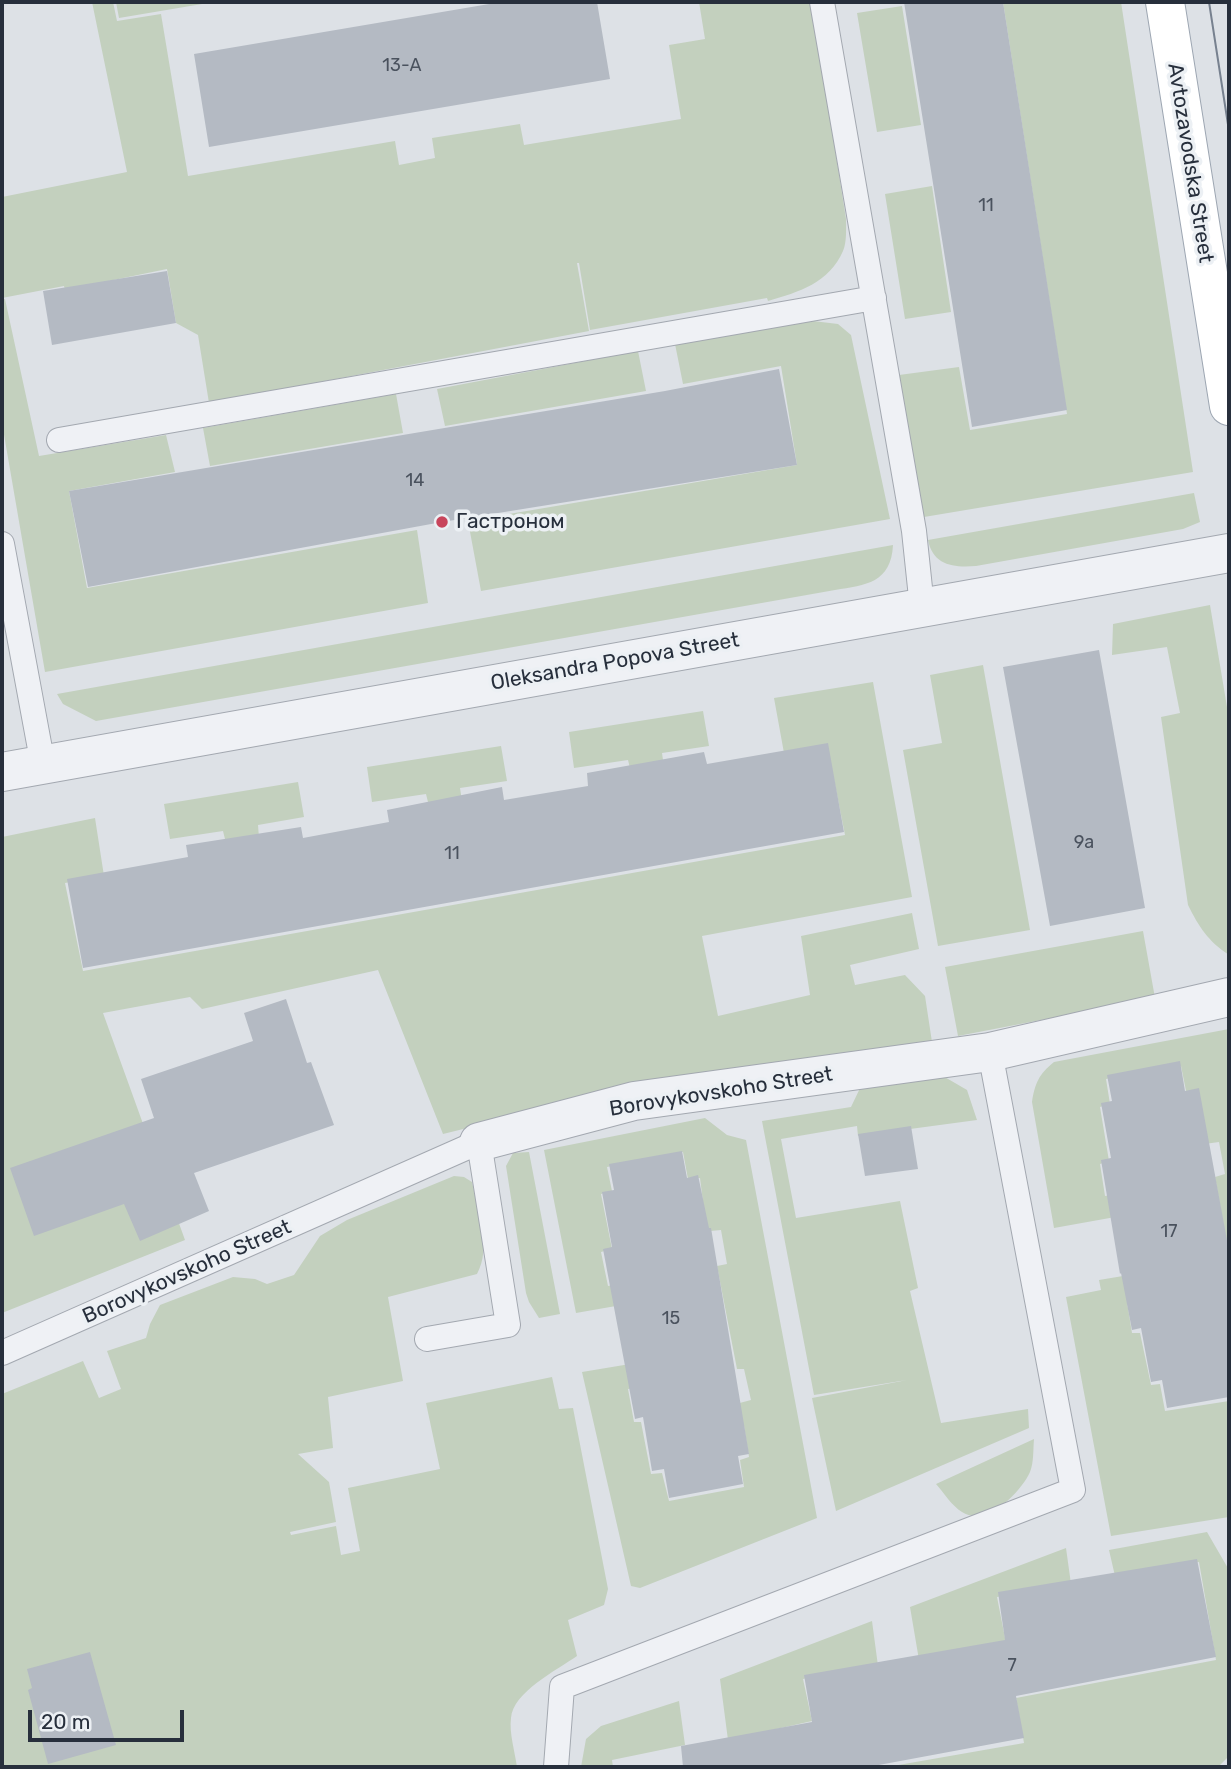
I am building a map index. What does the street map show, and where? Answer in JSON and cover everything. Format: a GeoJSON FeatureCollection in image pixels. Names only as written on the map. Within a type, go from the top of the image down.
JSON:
{"type":"FeatureCollection","features":[{"type":"Feature","properties":{"kind":"main road","name":"Avtozavodska Street"},"geometry":{"type":"LineString","coordinates":[[1165,2],[1229,406]]}},
{"type":"Feature","properties":{"kind":"street","name":"Oleksandra Popova Street"},"geometry":{"type":"LineString","coordinates":[[2,772],[1229,553]]}},
{"type":"Feature","properties":{"kind":"street","name":"Borovykovskoho Street"},"geometry":{"type":"LineString","coordinates":[[479,1142],[634,1101],[990,1052],[1229,997]]}},
{"type":"Feature","properties":{"kind":"lane"},"geometry":{"type":"LineString","coordinates":[[822,2],[914,531],[922,607]]}},
{"type":"Feature","properties":{"kind":"lane"},"geometry":{"type":"LineString","coordinates":[[59,440],[874,298]]}},
{"type":"Feature","properties":{"kind":"lane"},"geometry":{"type":"LineString","coordinates":[[2,544],[43,765]]}},
{"type":"Feature","properties":{"kind":"lane"},"geometry":{"type":"LineString","coordinates":[[556,1767],[562,1687],[1073,1490],[990,1052]]}},
{"type":"Feature","properties":{"kind":"lane"},"geometry":{"type":"LineString","coordinates":[[428,1339],[508,1325],[479,1142]]}},
{"type":"Feature","properties":{"kind":"lane","name":"Borovykovskoho Street"},"geometry":{"type":"LineString","coordinates":[[2,1353],[479,1142]]}},
{"type":"Feature","properties":{"kind":"green space"},"geometry":{"type":"Polygon","coordinates":[[[92,2],[113,2],[117,21],[161,14],[188,176],[395,141],[399,165],[435,158],[432,138],[520,124],[524,145],[681,119],[669,45],[705,39],[699,2],[812,2],[846,219],[844,247],[837,262],[821,279],[780,298],[768,301],[767,298],[590,330],[577,263],[589,331],[209,403],[198,335],[176,323],[167,269],[65,290],[64,286],[2,298],[2,197],[127,172],[92,2]]]}},
{"type":"Feature","properties":{"kind":"green space"},"geometry":{"type":"Polygon","coordinates":[[[116,2],[214,2],[119,18],[116,2]]]}},
{"type":"Feature","properties":{"kind":"green space"},"geometry":{"type":"Polygon","coordinates":[[[1003,2],[1121,2],[1193,472],[924,517],[899,375],[959,367],[970,430],[1067,414],[1003,2]]]}},
{"type":"Feature","properties":{"kind":"green space"},"geometry":{"type":"Polygon","coordinates":[[[902,6],[921,125],[877,132],[857,13],[902,6]]]}},
{"type":"Feature","properties":{"kind":"green space"},"geometry":{"type":"Polygon","coordinates":[[[932,186],[951,312],[905,319],[885,194],[932,186]]]}},
{"type":"Feature","properties":{"kind":"green space"},"geometry":{"type":"Polygon","coordinates":[[[5,299],[39,456],[166,435],[175,472],[69,491],[87,588],[417,530],[428,603],[45,672],[2,423],[2,300],[5,299]]]}},
{"type":"Feature","properties":{"kind":"green space"},"geometry":{"type":"Polygon","coordinates":[[[813,321],[838,324],[851,335],[890,519],[481,591],[468,521],[797,465],[781,366],[683,384],[675,344],[813,321]]]}},
{"type":"Feature","properties":{"kind":"green space"},"geometry":{"type":"Polygon","coordinates":[[[638,351],[646,391],[445,426],[437,389],[638,351]]]}},
{"type":"Feature","properties":{"kind":"green space"},"geometry":{"type":"Polygon","coordinates":[[[396,394],[403,433],[210,466],[203,428],[396,394]]]}},
{"type":"Feature","properties":{"kind":"green space"},"geometry":{"type":"Polygon","coordinates":[[[1194,493],[1200,522],[1183,529],[976,566],[952,565],[939,560],[928,540],[1194,493]]]}},
{"type":"Feature","properties":{"kind":"green space"},"geometry":{"type":"Polygon","coordinates":[[[893,545],[891,558],[882,575],[866,584],[846,588],[96,721],[63,704],[57,694],[893,545]]]}},
{"type":"Feature","properties":{"kind":"green space"},"geometry":{"type":"Polygon","coordinates":[[[1210,605],[1229,719],[1229,955],[1205,933],[1188,905],[1161,717],[1180,713],[1167,647],[1112,655],[1113,624],[1210,605]]]}},
{"type":"Feature","properties":{"kind":"green space"},"geometry":{"type":"Polygon","coordinates":[[[983,665],[1030,930],[938,946],[903,750],[942,743],[930,675],[983,665]]]}},
{"type":"Feature","properties":{"kind":"green space"},"geometry":{"type":"Polygon","coordinates":[[[873,682],[912,897],[702,936],[718,1016],[810,995],[801,936],[912,913],[919,949],[850,965],[855,985],[905,975],[925,996],[932,1042],[540,1110],[443,1134],[378,970],[202,1009],[190,997],[103,1013],[185,1240],[2,1313],[2,837],[95,818],[104,876],[65,883],[83,971],[845,835],[827,744],[784,753],[774,698],[873,682]]]}},
{"type":"Feature","properties":{"kind":"green space"},"geometry":{"type":"Polygon","coordinates":[[[703,711],[709,746],[662,753],[664,767],[631,772],[628,760],[574,768],[569,732],[703,711]]]}},
{"type":"Feature","properties":{"kind":"green space"},"geometry":{"type":"Polygon","coordinates":[[[501,746],[507,781],[460,788],[462,801],[429,806],[426,794],[372,802],[367,767],[501,746]]]}},
{"type":"Feature","properties":{"kind":"green space"},"geometry":{"type":"Polygon","coordinates":[[[298,782],[304,817],[258,825],[259,838],[226,843],[223,831],[170,839],[164,804],[298,782]]]}},
{"type":"Feature","properties":{"kind":"green space"},"geometry":{"type":"Polygon","coordinates":[[[1143,931],[1155,998],[958,1036],[945,967],[1143,931]]]}},
{"type":"Feature","properties":{"kind":"green space"},"geometry":{"type":"Polygon","coordinates":[[[1229,1029],[1229,1255],[1215,1177],[1225,1174],[1219,1142],[1197,1145],[1181,1066],[1106,1079],[1110,1104],[1100,1107],[1109,1161],[1100,1164],[1105,1196],[1128,1192],[1132,1214],[1054,1228],[1032,1102],[1041,1075],[1054,1062],[1229,1029]]]}},
{"type":"Feature","properties":{"kind":"green space"},"geometry":{"type":"Polygon","coordinates":[[[943,1076],[967,1090],[977,1120],[858,1136],[857,1126],[781,1139],[796,1218],[900,1201],[918,1288],[910,1291],[941,1423],[1028,1409],[1029,1428],[836,1511],[812,1398],[907,1380],[814,1395],[762,1121],[851,1107],[862,1084],[943,1076]]]}},
{"type":"Feature","properties":{"kind":"green space"},"geometry":{"type":"Polygon","coordinates":[[[705,1118],[727,1135],[746,1140],[817,1518],[640,1588],[631,1586],[582,1372],[642,1362],[646,1386],[628,1389],[634,1422],[641,1422],[651,1474],[662,1473],[669,1501],[744,1487],[740,1460],[749,1457],[744,1426],[732,1405],[751,1400],[744,1369],[737,1369],[717,1266],[727,1264],[721,1230],[699,1232],[704,1210],[700,1178],[688,1179],[683,1152],[607,1167],[612,1191],[601,1194],[612,1249],[601,1252],[608,1286],[629,1282],[633,1303],[576,1313],[544,1150],[705,1118]]]}},
{"type":"Feature","properties":{"kind":"green space"},"geometry":{"type":"Polygon","coordinates":[[[529,1152],[560,1314],[539,1318],[526,1293],[506,1166],[513,1153],[529,1152]]]}},
{"type":"Feature","properties":{"kind":"green space"},"geometry":{"type":"Polygon","coordinates":[[[454,1176],[464,1177],[472,1182],[484,1241],[477,1274],[388,1297],[403,1381],[328,1397],[333,1448],[298,1454],[329,1482],[336,1522],[290,1532],[291,1535],[336,1526],[341,1555],[360,1551],[348,1488],[440,1469],[426,1403],[552,1377],[559,1409],[573,1408],[608,1589],[604,1605],[568,1620],[577,1656],[537,1682],[519,1699],[514,1708],[511,1730],[517,1767],[2,1767],[2,1394],[83,1361],[99,1398],[121,1389],[107,1351],[146,1338],[160,1305],[233,1277],[255,1279],[267,1284],[294,1275],[320,1236],[347,1220],[454,1176]]]}},
{"type":"Feature","properties":{"kind":"green space"},"geometry":{"type":"Polygon","coordinates":[[[1141,1273],[1127,1302],[1132,1333],[1140,1333],[1151,1385],[1160,1384],[1165,1411],[1229,1401],[1229,1517],[1111,1536],[1066,1297],[1101,1290],[1099,1280],[1141,1273]]]}},
{"type":"Feature","properties":{"kind":"green space"},"geometry":{"type":"Polygon","coordinates":[[[1034,1439],[1030,1472],[1011,1498],[992,1512],[971,1516],[962,1512],[936,1484],[1034,1439]]]}},
{"type":"Feature","properties":{"kind":"green space"},"geometry":{"type":"Polygon","coordinates":[[[1207,1532],[1229,1570],[1229,1756],[1218,1767],[887,1767],[1024,1743],[1016,1698],[1216,1660],[1199,1562],[1115,1576],[1109,1550],[1207,1532]]]}},
{"type":"Feature","properties":{"kind":"green space"},"geometry":{"type":"Polygon","coordinates":[[[1066,1548],[1071,1584],[997,1597],[1006,1643],[919,1660],[910,1607],[1066,1548]]]}},
{"type":"Feature","properties":{"kind":"green space"},"geometry":{"type":"Polygon","coordinates":[[[872,1621],[878,1666],[803,1679],[812,1721],[728,1740],[720,1679],[872,1621]]]}},
{"type":"Feature","properties":{"kind":"green space"},"geometry":{"type":"Polygon","coordinates":[[[679,1701],[685,1745],[612,1760],[613,1767],[581,1767],[586,1739],[601,1726],[679,1701]]]}},
{"type":"Feature","properties":{"kind":"building"},"geometry":{"type":"Polygon","coordinates":[[[501,2],[597,2],[610,79],[209,147],[194,54],[501,2]]]}},
{"type":"Feature","properties":{"kind":"building"},"geometry":{"type":"Polygon","coordinates":[[[904,2],[1003,2],[1067,410],[972,427],[904,2]]]}},
{"type":"Feature","properties":{"kind":"building"},"geometry":{"type":"Polygon","coordinates":[[[167,271],[176,323],[52,345],[43,291],[167,271]]]}},
{"type":"Feature","properties":{"kind":"building"},"geometry":{"type":"Polygon","coordinates":[[[779,369],[797,465],[442,522],[88,587],[69,491],[665,391],[779,369]]]}},
{"type":"Feature","properties":{"kind":"building"},"geometry":{"type":"Polygon","coordinates":[[[1099,650],[1145,908],[1050,926],[1003,667],[1099,650]]]}},
{"type":"Feature","properties":{"kind":"building"},"geometry":{"type":"Polygon","coordinates":[[[828,743],[844,832],[83,968],[67,879],[188,857],[186,845],[301,827],[303,838],[389,822],[387,810],[502,787],[504,800],[588,786],[587,773],[704,752],[707,764],[828,743]]]}},
{"type":"Feature","properties":{"kind":"building"},"geometry":{"type":"Polygon","coordinates":[[[286,999],[307,1063],[311,1062],[334,1125],[194,1173],[209,1211],[140,1241],[124,1204],[34,1236],[10,1168],[154,1118],[141,1079],[253,1041],[244,1013],[286,999]]]}},
{"type":"Feature","properties":{"kind":"building"},"geometry":{"type":"Polygon","coordinates":[[[1180,1061],[1185,1091],[1199,1088],[1229,1251],[1229,1397],[1167,1408],[1162,1380],[1151,1382],[1141,1328],[1132,1330],[1101,1160],[1111,1158],[1101,1103],[1112,1101],[1107,1075],[1180,1061]]]}},
{"type":"Feature","properties":{"kind":"building"},"geometry":{"type":"Polygon","coordinates":[[[911,1126],[918,1169],[865,1176],[858,1134],[911,1126]]]}},
{"type":"Feature","properties":{"kind":"building"},"geometry":{"type":"Polygon","coordinates":[[[682,1151],[687,1178],[698,1175],[711,1228],[749,1454],[738,1456],[743,1484],[669,1498],[664,1469],[652,1471],[643,1417],[635,1419],[603,1249],[612,1247],[602,1192],[614,1190],[609,1164],[682,1151]]]}},
{"type":"Feature","properties":{"kind":"building"},"geometry":{"type":"Polygon","coordinates":[[[1197,1559],[1216,1657],[1016,1696],[1024,1738],[868,1767],[683,1767],[681,1746],[812,1722],[804,1675],[1005,1640],[998,1592],[1197,1559]]]}},
{"type":"Feature","properties":{"kind":"building"},"geometry":{"type":"Polygon","coordinates":[[[90,1652],[116,1745],[48,1764],[28,1690],[32,1688],[27,1669],[90,1652]]]}},
{"type":"Feature","properties":{"kind":"tram line"},"geometry":{"type":"LineString","coordinates":[[1209,2],[1229,131]]}},
{"type":"Feature","properties":{"kind":"place","name":"Гастроном"},"geometry":{"type":"Point","coordinates":[442,522]}}]}
